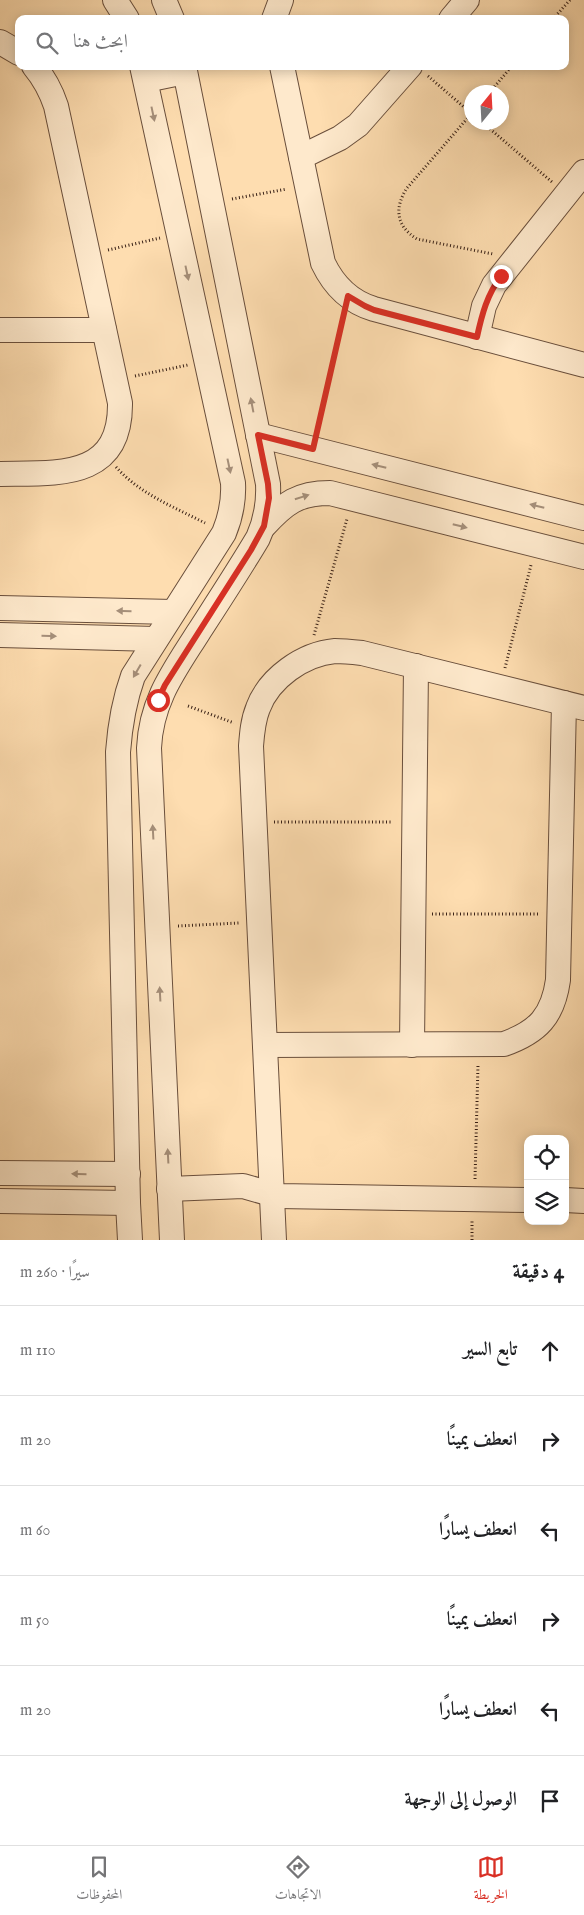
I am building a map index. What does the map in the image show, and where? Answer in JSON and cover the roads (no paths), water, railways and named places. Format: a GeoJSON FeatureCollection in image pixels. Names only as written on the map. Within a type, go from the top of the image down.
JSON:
{"type":"FeatureCollection","features":[{"type":"Feature","properties":{"kind":"street"},"geometry":{"type":"LineString","coordinates":[[115,0],[124,15]]}},
{"type":"Feature","properties":{"kind":"street"},"geometry":{"type":"LineString","coordinates":[[164,0],[170,15]]}},
{"type":"Feature","properties":{"kind":"street"},"geometry":{"type":"LineString","coordinates":[[275,15],[280,0]]}},
{"type":"Feature","properties":{"kind":"street"},"geometry":{"type":"LineString","coordinates":[[454,15],[467,0]]}},
{"type":"Feature","properties":{"kind":"street"},"geometry":{"type":"LineString","coordinates":[[0,42],[15,51]]}},
{"type":"Feature","properties":{"kind":"street"},"geometry":{"type":"LineString","coordinates":[[0,474],[76,470],[92,463],[106,452],[115,438],[120,420],[120,403],[56,106],[50,90],[37,70]]}},
{"type":"Feature","properties":{"kind":"street"},"geometry":{"type":"LineString","coordinates":[[130,1240],[118,752],[120,726],[125,700],[133,676],[224,533],[234,500],[233,483],[144,73],[174,70]]}},
{"type":"Feature","properties":{"kind":"street"},"geometry":{"type":"LineString","coordinates":[[184,70],[268,484],[269,498],[264,526]]}},
{"type":"Feature","properties":{"kind":"street"},"geometry":{"type":"LineString","coordinates":[[283,70],[324,263],[333,282],[348,296],[374,310],[584,365]]}},
{"type":"Feature","properties":{"kind":"street"},"geometry":{"type":"LineString","coordinates":[[301,157],[340,138],[358,125],[415,70]]}},
{"type":"Feature","properties":{"kind":"street"},"geometry":{"type":"LineString","coordinates":[[477,337],[489,296],[494,286],[584,172]]}},
{"type":"Feature","properties":{"kind":"street"},"geometry":{"type":"LineString","coordinates":[[0,330],[104,330]]}},
{"type":"Feature","properties":{"kind":"street"},"geometry":{"type":"LineString","coordinates":[[258,435],[584,518]]}},
{"type":"Feature","properties":{"kind":"street"},"geometry":{"type":"LineString","coordinates":[[172,1240],[148,748],[152,715],[165,685],[251,550],[264,526],[280,508],[304,496],[330,493],[584,557]]}},
{"type":"Feature","properties":{"kind":"street"},"geometry":{"type":"LineString","coordinates":[[0,608],[173,612]]}},
{"type":"Feature","properties":{"kind":"street"},"geometry":{"type":"LineString","coordinates":[[0,635],[156,639]]}},
{"type":"Feature","properties":{"kind":"street"},"geometry":{"type":"LineString","coordinates":[[265,1045],[504,1044],[521,1038],[536,1028],[548,1014],[556,998],[574,706],[362,652],[334,651],[307,658],[287,670],[270,686],[258,707],[252,729],[251,746],[274,1240]]}},
{"type":"Feature","properties":{"kind":"street"},"geometry":{"type":"LineString","coordinates":[[412,1044],[416,666]]}},
{"type":"Feature","properties":{"kind":"street"},"geometry":{"type":"LineString","coordinates":[[0,1173],[128,1174]]}},
{"type":"Feature","properties":{"kind":"street"},"geometry":{"type":"LineString","coordinates":[[169,1189],[243,1186],[272,1194],[524,1200]]}},
{"type":"Feature","properties":{"kind":"street"},"geometry":{"type":"LineString","coordinates":[[569,1200],[584,1201]]}},
{"type":"Feature","properties":{"kind":"street"},"geometry":{"type":"LineString","coordinates":[[0,1201],[128,1203]]}}]}
